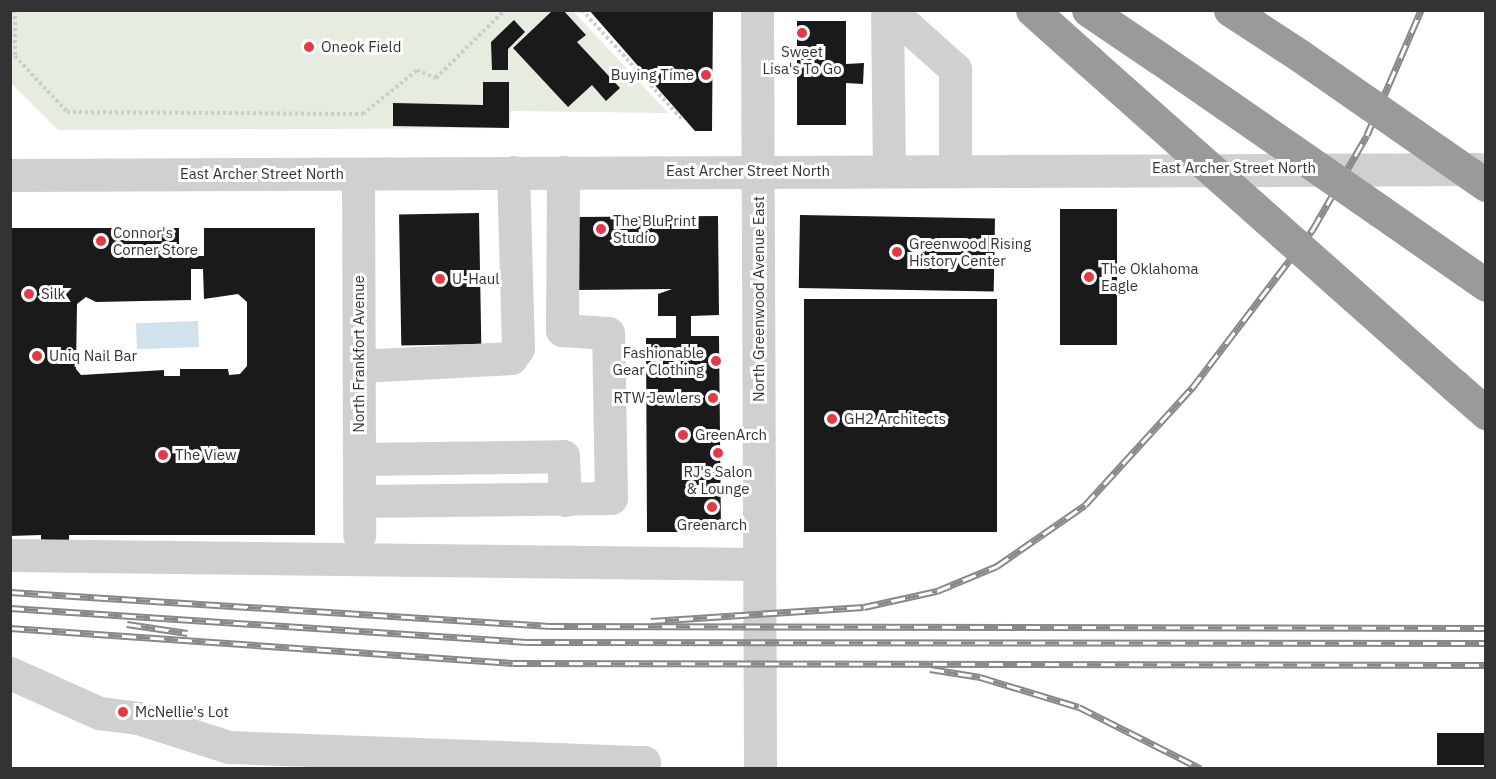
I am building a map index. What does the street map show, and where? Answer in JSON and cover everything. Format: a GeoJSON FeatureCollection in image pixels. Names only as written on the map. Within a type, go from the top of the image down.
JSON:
{"type":"FeatureCollection","features":[{"type":"Feature","properties":{"kind":"highway"},"geometry":{"type":"LineString","coordinates":[[1032,10],[1485,412]]}},
{"type":"Feature","properties":{"kind":"highway"},"geometry":{"type":"LineString","coordinates":[[1089,10],[1485,285]]}},
{"type":"Feature","properties":{"kind":"highway"},"geometry":{"type":"LineString","coordinates":[[1230,10],[1396,119],[1485,185]]}},
{"type":"Feature","properties":{"kind":"highway"},"geometry":{"type":"LineString","coordinates":[[1396,119],[1485,162]]}},
{"type":"Feature","properties":{"kind":"highway"},"geometry":{"type":"LineString","coordinates":[[1455,263],[1485,278]]}},
{"type":"Feature","properties":{"kind":"street","name":"North Greenwood Avenue East"},"geometry":{"type":"LineString","coordinates":[[757,10],[759,768]]}},
{"type":"Feature","properties":{"kind":"street"},"geometry":{"type":"LineString","coordinates":[[888,10],[889,170]]}},
{"type":"Feature","properties":{"kind":"street"},"geometry":{"type":"LineString","coordinates":[[888,10],[955,69],[955,170]]}},
{"type":"Feature","properties":{"kind":"street","name":"East Archer Street North"},"geometry":{"type":"LineString","coordinates":[[10,175],[758,170],[1485,169]]}},
{"type":"Feature","properties":{"kind":"street"},"geometry":{"type":"LineString","coordinates":[[359,366],[512,358],[518,348],[513,172]]}},
{"type":"Feature","properties":{"kind":"street"},"geometry":{"type":"LineString","coordinates":[[359,501],[611,498],[608,333],[562,330],[563,172]]}},
{"type":"Feature","properties":{"kind":"street","name":"North Frankfort Avenue"},"geometry":{"type":"LineString","coordinates":[[358,174],[359,535]]}},
{"type":"Feature","properties":{"kind":"street"},"geometry":{"type":"LineString","coordinates":[[359,459],[562,456],[565,500]]}},
{"type":"Feature","properties":{"kind":"street"},"geometry":{"type":"LineString","coordinates":[[10,555],[759,564]]}},
{"type":"Feature","properties":{"kind":"street"},"geometry":{"type":"LineString","coordinates":[[10,673],[99,713],[138,718],[229,747],[644,762],[644,768]]}},
{"type":"Feature","properties":{"kind":"path"},"geometry":{"type":"LineString","coordinates":[[15,10],[15,56],[67,112],[351,114],[363,114],[417,70],[436,78],[505,10]]}},
{"type":"Feature","properties":{"kind":"path"},"geometry":{"type":"LineString","coordinates":[[582,10],[682,119]]}},
{"type":"Feature","properties":{"kind":"shaded area","name":"Oneok Field"},"geometry":{"type":"Polygon","coordinates":[[[10,11],[573,11],[668,113],[511,111],[509,128],[58,130],[11,83],[10,11]]]}},
{"type":"Feature","properties":{"kind":"water"},"geometry":{"type":"Polygon","coordinates":[[[198,321],[199,347],[137,349],[136,323],[198,321]]]}},
{"type":"Feature","properties":{"kind":"building"},"geometry":{"type":"Polygon","coordinates":[[[553,10],[563,10],[586,35],[577,42],[620,88],[606,101],[592,85],[568,107],[513,48],[553,10]]]}},
{"type":"Feature","properties":{"kind":"building"},"geometry":{"type":"Polygon","coordinates":[[[589,10],[713,10],[712,131],[695,131],[589,10]]]}},
{"type":"Feature","properties":{"kind":"building"},"geometry":{"type":"Polygon","coordinates":[[[514,20],[525,32],[508,49],[508,70],[492,70],[491,42],[514,20]]]}},
{"type":"Feature","properties":{"kind":"building"},"geometry":{"type":"Polygon","coordinates":[[[797,21],[846,21],[846,64],[864,63],[863,84],[846,83],[846,125],[797,125],[797,21]]]}},
{"type":"Feature","properties":{"kind":"building"},"geometry":{"type":"Polygon","coordinates":[[[483,82],[509,82],[509,128],[393,126],[393,103],[483,105],[483,82]]]}},
{"type":"Feature","properties":{"kind":"building","name":"The Oklahoma Eagle"},"geometry":{"type":"Polygon","coordinates":[[[1060,209],[1117,209],[1117,345],[1060,345],[1060,209]]]}},
{"type":"Feature","properties":{"kind":"building","name":"U-Haul"},"geometry":{"type":"Polygon","coordinates":[[[479,213],[481,344],[401,345],[399,214],[479,213]]]}},
{"type":"Feature","properties":{"kind":"building","name":"Greenwood Rising History Center"},"geometry":{"type":"Polygon","coordinates":[[[800,215],[995,218],[994,291],[799,288],[800,215]]]}},
{"type":"Feature","properties":{"kind":"building","name":"GreenArch"},"geometry":{"type":"Polygon","coordinates":[[[718,216],[719,315],[691,316],[691,336],[719,336],[721,532],[647,532],[646,338],[676,338],[676,316],[658,316],[658,294],[672,289],[575,290],[574,217],[718,216]]]}},
{"type":"Feature","properties":{"kind":"building","name":"The View"},"geometry":{"type":"Polygon","coordinates":[[[10,228],[179,228],[179,245],[191,245],[191,256],[204,256],[204,228],[315,228],[315,535],[69,535],[69,542],[41,542],[41,535],[10,536],[10,228]],[[191,269],[191,300],[96,302],[86,297],[77,304],[76,369],[81,375],[164,370],[164,376],[180,376],[180,369],[228,369],[229,375],[240,374],[247,366],[247,302],[238,294],[204,299],[203,269],[191,269]]]}},
{"type":"Feature","properties":{"kind":"building"},"geometry":{"type":"Polygon","coordinates":[[[804,299],[997,299],[997,532],[804,532],[804,299]]]}},
{"type":"Feature","properties":{"kind":"building"},"geometry":{"type":"Polygon","coordinates":[[[1437,733],[1486,733],[1486,765],[1437,765],[1437,733]]]}},
{"type":"Feature","properties":{"kind":"railway"},"geometry":{"type":"LineString","coordinates":[[651,621],[864,607],[937,591],[997,566],[1085,505],[1192,388],[1313,229],[1367,135],[1421,10]]}},
{"type":"Feature","properties":{"kind":"railway"},"geometry":{"type":"LineString","coordinates":[[10,592],[550,626],[1486,628]]}},
{"type":"Feature","properties":{"kind":"railway"},"geometry":{"type":"LineString","coordinates":[[10,608],[527,642],[1486,643]]}},
{"type":"Feature","properties":{"kind":"railway"},"geometry":{"type":"LineString","coordinates":[[127,624],[187,633]]}},
{"type":"Feature","properties":{"kind":"railway"},"geometry":{"type":"LineString","coordinates":[[10,628],[513,663],[1486,665]]}},
{"type":"Feature","properties":{"kind":"railway"},"geometry":{"type":"LineString","coordinates":[[930,669],[980,677],[1079,707],[1200,768]]}},
{"type":"Feature","properties":{"kind":"place","name":"Sweet Lisa's To Go"},"geometry":{"type":"Point","coordinates":[802,33]}},
{"type":"Feature","properties":{"kind":"place","name":"Oneok Field"},"geometry":{"type":"Point","coordinates":[309,47]}},
{"type":"Feature","properties":{"kind":"place","name":"Buying Time"},"geometry":{"type":"Point","coordinates":[706,75]}},
{"type":"Feature","properties":{"kind":"place","name":"The BluPrint Studio"},"geometry":{"type":"Point","coordinates":[601,229]}},
{"type":"Feature","properties":{"kind":"place","name":"Connor's Corner Store"},"geometry":{"type":"Point","coordinates":[101,241]}},
{"type":"Feature","properties":{"kind":"place","name":"Greenwood Rising History Center"},"geometry":{"type":"Point","coordinates":[897,252]}},
{"type":"Feature","properties":{"kind":"place","name":"The Oklahoma Eagle"},"geometry":{"type":"Point","coordinates":[1089,277]}},
{"type":"Feature","properties":{"kind":"place","name":"U-Haul"},"geometry":{"type":"Point","coordinates":[440,279]}},
{"type":"Feature","properties":{"kind":"place","name":"Silk"},"geometry":{"type":"Point","coordinates":[29,294]}},
{"type":"Feature","properties":{"kind":"place","name":"Uniq Nail Bar"},"geometry":{"type":"Point","coordinates":[37,356]}},
{"type":"Feature","properties":{"kind":"place","name":"Fashionable Gear Clothing"},"geometry":{"type":"Point","coordinates":[716,361]}},
{"type":"Feature","properties":{"kind":"place","name":"RTW Jewlers"},"geometry":{"type":"Point","coordinates":[713,398]}},
{"type":"Feature","properties":{"kind":"place","name":"GH2 Architects"},"geometry":{"type":"Point","coordinates":[832,419]}},
{"type":"Feature","properties":{"kind":"place","name":"GreenArch"},"geometry":{"type":"Point","coordinates":[683,435]}},
{"type":"Feature","properties":{"kind":"place","name":"RJ's Salon & Lounge"},"geometry":{"type":"Point","coordinates":[718,453]}},
{"type":"Feature","properties":{"kind":"place","name":"The View"},"geometry":{"type":"Point","coordinates":[163,455]}},
{"type":"Feature","properties":{"kind":"place","name":"Greenarch"},"geometry":{"type":"Point","coordinates":[712,507]}},
{"type":"Feature","properties":{"kind":"place","name":"McNellie's Lot"},"geometry":{"type":"Point","coordinates":[123,712]}}]}
